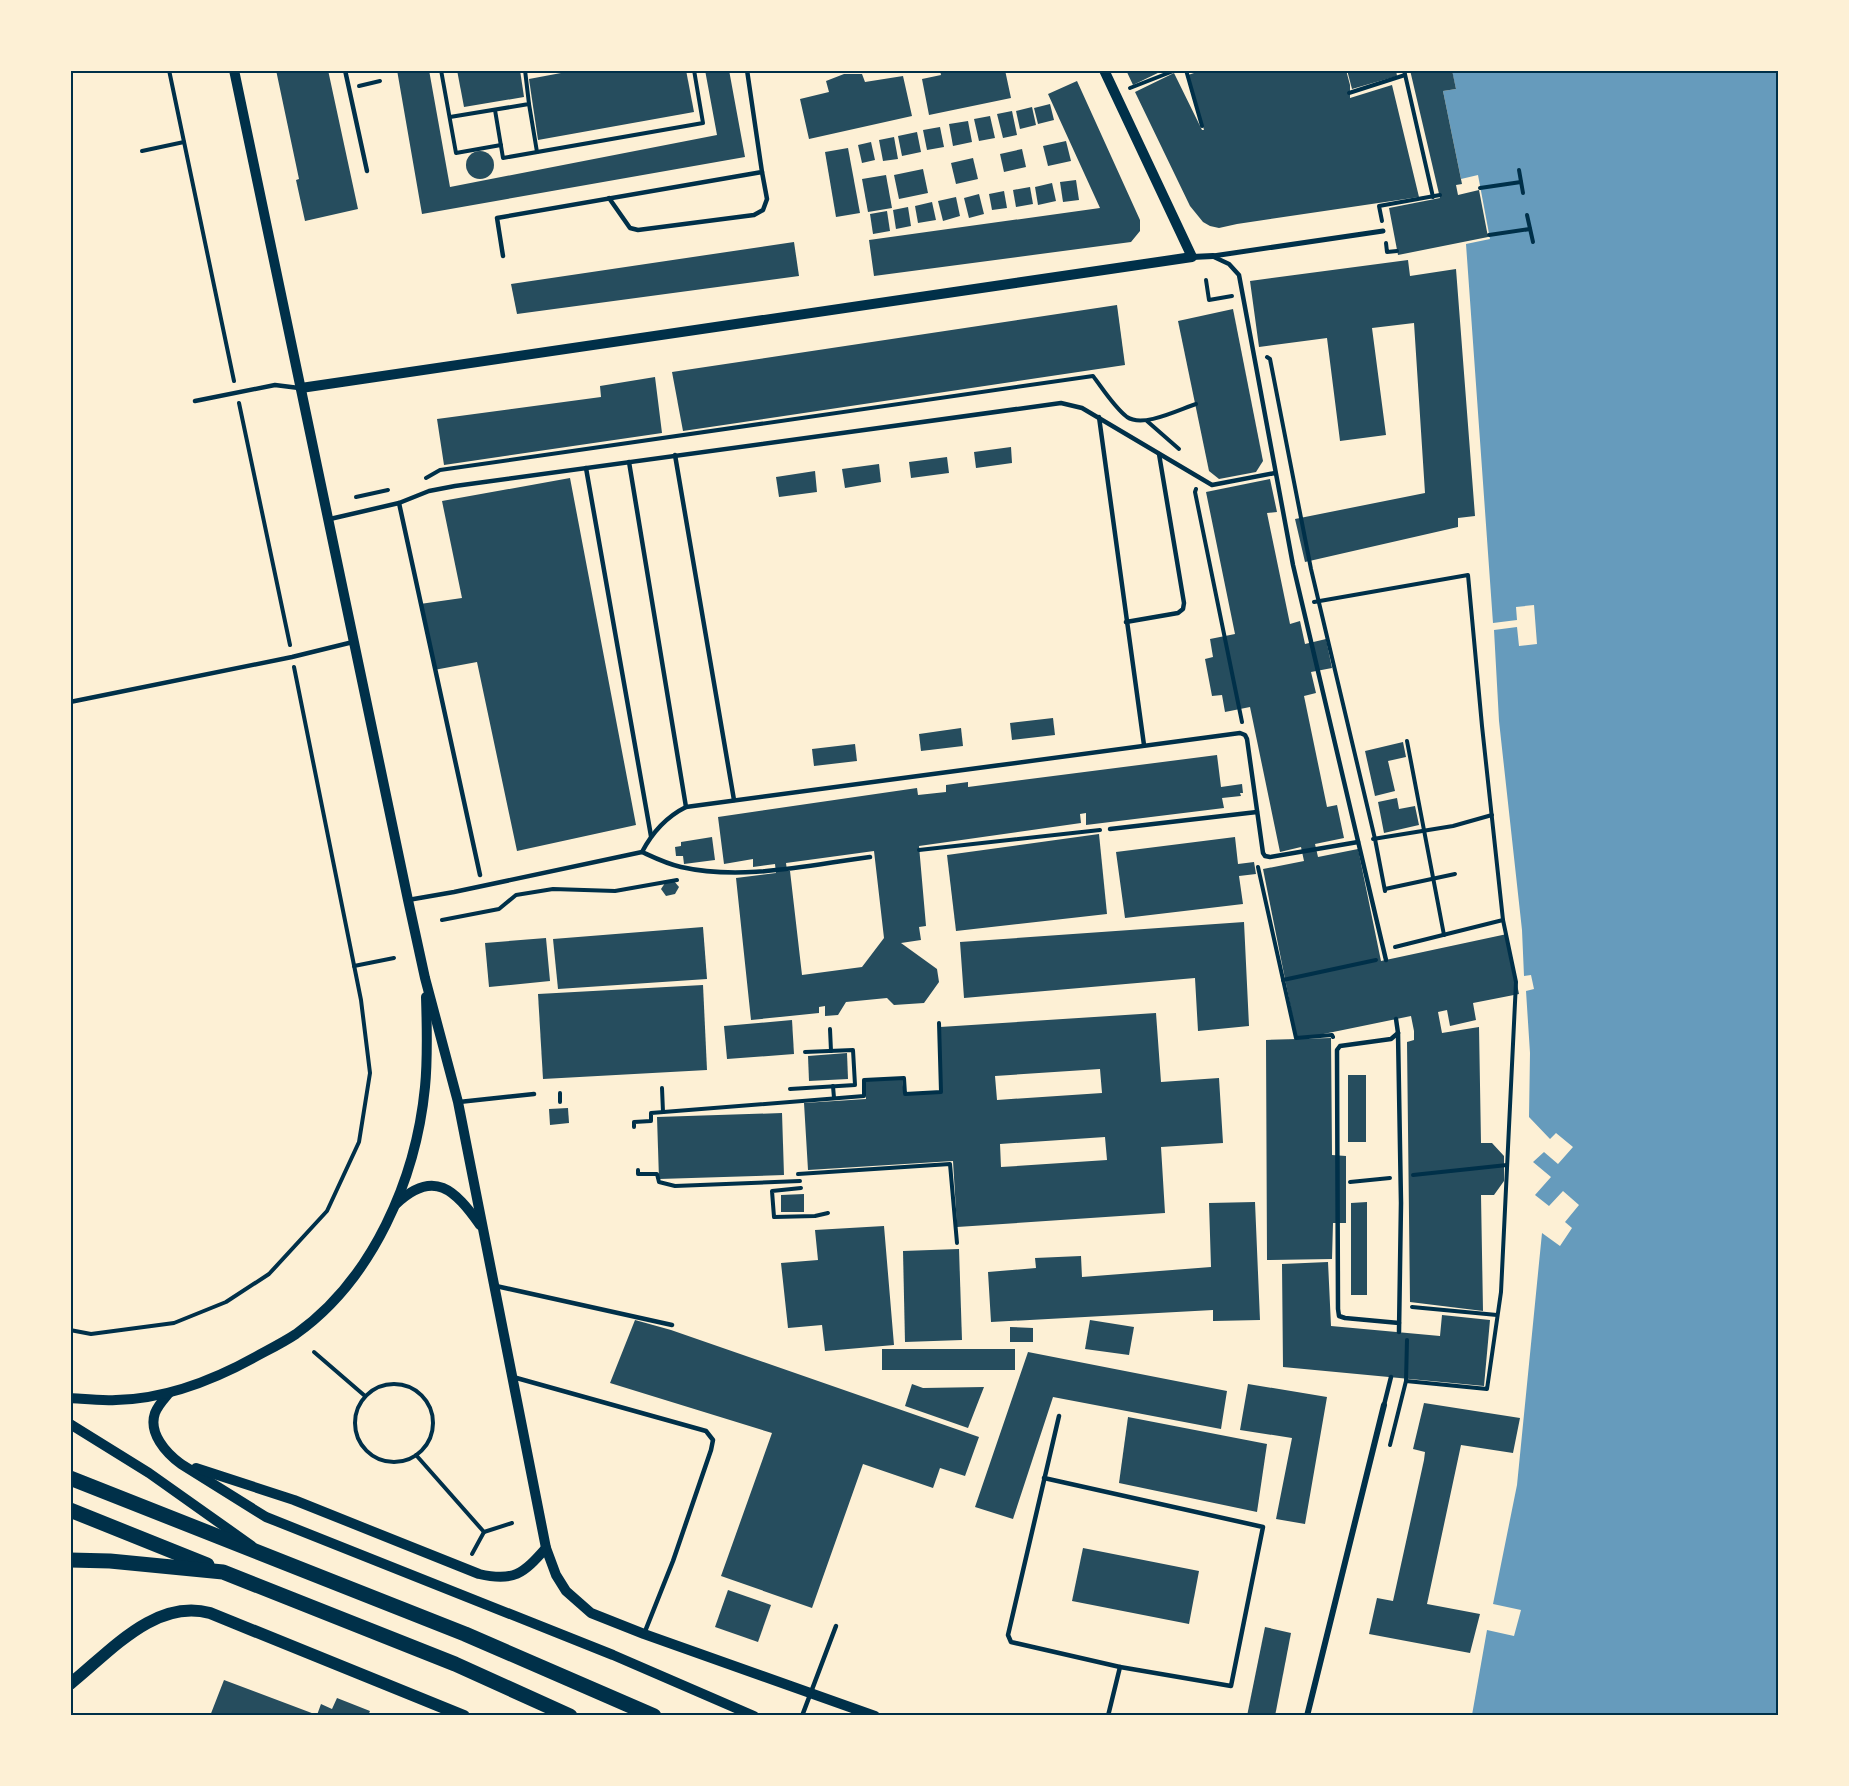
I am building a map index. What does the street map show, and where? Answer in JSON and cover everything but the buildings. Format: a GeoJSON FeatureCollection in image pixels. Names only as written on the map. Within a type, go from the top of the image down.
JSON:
{"type":"FeatureCollection","features":[{"type":"Feature","properties":{"kind":"main road"},"geometry":{"type":"LineString","coordinates":[[70,1478],[465,1634],[654,1716]]}},
{"type":"Feature","properties":{"kind":"main road"},"geometry":{"type":"LineString","coordinates":[[70,1510],[455,1664],[570,1716]]}},
{"type":"Feature","properties":{"kind":"main road"},"geometry":{"type":"LineString","coordinates":[[70,1560],[110,1561],[223,1572]]}},
{"type":"Feature","properties":{"kind":"main road"},"geometry":{"type":"LineString","coordinates":[[70,1567],[110,1561]]}},
{"type":"Feature","properties":{"kind":"main road"},"geometry":{"type":"LineString","coordinates":[[70,1684],[138,1628],[153,1619],[170,1612],[196,1609],[464,1716]]}},
{"type":"Feature","properties":{"kind":"street"},"geometry":{"type":"LineString","coordinates":[[234,70],[330,519],[353,642],[408,900],[425,978],[458,1102],[546,1548],[556,1575],[566,1591],[578,1604],[591,1613],[875,1716]]}},
{"type":"Feature","properties":{"kind":"street"},"geometry":{"type":"LineString","coordinates":[[1104,70],[1192,257]]}},
{"type":"Feature","properties":{"kind":"street"},"geometry":{"type":"LineString","coordinates":[[301,388],[1383,231]]}},
{"type":"Feature","properties":{"kind":"street"},"geometry":{"type":"LineString","coordinates":[[70,1398],[116,1400],[169,1394],[231,1370],[288,1339],[313,1320],[337,1297],[360,1268],[377,1240],[394,1207],[410,1164],[425,1088],[428,1042],[425,978]]}},
{"type":"Feature","properties":{"kind":"street"},"geometry":{"type":"LineString","coordinates":[[394,1207],[408,1193],[422,1186],[434,1185],[445,1188],[458,1196],[483,1230]]}},
{"type":"Feature","properties":{"kind":"street"},"geometry":{"type":"LineString","coordinates":[[169,1394],[154,1415],[154,1426],[161,1445],[181,1464],[266,1517],[613,1655],[754,1716]]}},
{"type":"Feature","properties":{"kind":"street"},"geometry":{"type":"LineString","coordinates":[[1307,1716],[1384,1405]]}},
{"type":"Feature","properties":{"kind":"street"},"geometry":{"type":"LineString","coordinates":[[70,1424],[149,1473],[265,1554]]}},
{"type":"Feature","properties":{"kind":"street"},"geometry":{"type":"LineString","coordinates":[[181,1464],[294,1500],[479,1574],[499,1578],[516,1574],[533,1563],[546,1548]]}},
{"type":"Feature","properties":{"kind":"lane"},"geometry":{"type":"LineString","coordinates":[[345,70],[367,171]]}},
{"type":"Feature","properties":{"kind":"lane"},"geometry":{"type":"LineString","coordinates":[[609,198],[630,228],[638,230],[754,215],[763,210],[767,199],[747,70]]}},
{"type":"Feature","properties":{"kind":"lane"},"geometry":{"type":"LineString","coordinates":[[503,256],[497,218],[762,172]]}},
{"type":"Feature","properties":{"kind":"lane"},"geometry":{"type":"LineString","coordinates":[[1213,256],[1229,264],[1239,275],[1275,473],[1302,604],[1386,959]]}},
{"type":"Feature","properties":{"kind":"lane"},"geometry":{"type":"LineString","coordinates":[[195,401],[275,386],[301,388]]}},
{"type":"Feature","properties":{"kind":"lane"},"geometry":{"type":"LineString","coordinates":[[330,519],[399,503],[429,491],[455,486],[1061,403],[1082,408],[1099,417],[1212,485],[1275,473]]}},
{"type":"Feature","properties":{"kind":"lane"},"geometry":{"type":"LineString","coordinates":[[1099,417],[1144,745]]}},
{"type":"Feature","properties":{"kind":"lane"},"geometry":{"type":"LineString","coordinates":[[1126,622],[1178,613],[1183,609],[1184,603],[1159,454]]}},
{"type":"Feature","properties":{"kind":"lane"},"geometry":{"type":"LineString","coordinates":[[675,455],[734,800]]}},
{"type":"Feature","properties":{"kind":"lane"},"geometry":{"type":"LineString","coordinates":[[629,462],[686,807]]}},
{"type":"Feature","properties":{"kind":"lane"},"geometry":{"type":"LineString","coordinates":[[586,468],[651,836]]}},
{"type":"Feature","properties":{"kind":"lane"},"geometry":{"type":"LineString","coordinates":[[399,503],[480,875]]}},
{"type":"Feature","properties":{"kind":"lane"},"geometry":{"type":"LineString","coordinates":[[70,702],[311,653],[353,642]]}},
{"type":"Feature","properties":{"kind":"lane"},"geometry":{"type":"LineString","coordinates":[[642,852],[651,836],[675,813],[686,807],[1232,733],[1245,735],[1265,856],[1358,842]]}},
{"type":"Feature","properties":{"kind":"lane"},"geometry":{"type":"LineString","coordinates":[[1110,829],[1257,812]]}},
{"type":"Feature","properties":{"kind":"lane"},"geometry":{"type":"LineString","coordinates":[[408,900],[642,852],[680,867],[750,872],[870,857]]}},
{"type":"Feature","properties":{"kind":"lane"},"geometry":{"type":"LineString","coordinates":[[1396,1019],[1401,1203],[1398,1332]]}},
{"type":"Feature","properties":{"kind":"lane"},"geometry":{"type":"LineString","coordinates":[[1398,1033],[1390,1039],[1338,1048],[1337,1183],[1338,1309],[1340,1316],[1399,1323]]}},
{"type":"Feature","properties":{"kind":"lane"},"geometry":{"type":"LineString","coordinates":[[458,1102],[534,1094]]}},
{"type":"Feature","properties":{"kind":"lane"},"geometry":{"type":"LineString","coordinates":[[495,1286],[672,1325]]}},
{"type":"Feature","properties":{"kind":"lane"},"geometry":{"type":"LineString","coordinates":[[512,1377],[706,1431],[713,1440],[673,1561],[644,1634]]}},
{"type":"Feature","properties":{"kind":"lane"},"geometry":{"type":"LineString","coordinates":[[1384,1405],[1391,1377]]}},
{"type":"Feature","properties":{"kind":"lane"},"geometry":{"type":"LineString","coordinates":[[1044,1478],[1263,1527],[1231,1686],[1120,1667],[1011,1642],[1008,1638],[1044,1478],[1059,1416]]}},
{"type":"Feature","properties":{"kind":"lane"},"geometry":{"type":"LineString","coordinates":[[802,1716],[836,1626]]}},
{"type":"Feature","properties":{"kind":"lane"},"geometry":{"type":"LineString","coordinates":[[1108,1716],[1120,1667]]}},
{"type":"Feature","properties":{"kind":"path"},"geometry":{"type":"LineString","coordinates":[[441,70],[456,153],[501,145]]}},
{"type":"Feature","properties":{"kind":"path"},"geometry":{"type":"LineString","coordinates":[[525,70],[537,152]]}},
{"type":"Feature","properties":{"kind":"path"},"geometry":{"type":"LineString","coordinates":[[495,110],[503,158],[703,123],[694,70]]}},
{"type":"Feature","properties":{"kind":"path"},"geometry":{"type":"LineString","coordinates":[[1130,88],[1176,70]]}},
{"type":"Feature","properties":{"kind":"path"},"geometry":{"type":"LineString","coordinates":[[1186,70],[1202,127]]}},
{"type":"Feature","properties":{"kind":"path"},"geometry":{"type":"LineString","coordinates":[[1349,93],[1405,73],[1433,196]]}},
{"type":"Feature","properties":{"kind":"path"},"geometry":{"type":"LineString","coordinates":[[450,117],[530,104]]}},
{"type":"Feature","properties":{"kind":"path"},"geometry":{"type":"LineString","coordinates":[[142,151],[184,142]]}},
{"type":"Feature","properties":{"kind":"path"},"geometry":{"type":"LineString","coordinates":[[1519,170],[1523,193]]}},
{"type":"Feature","properties":{"kind":"path"},"geometry":{"type":"LineString","coordinates":[[1480,188],[1521,182]]}},
{"type":"Feature","properties":{"kind":"path"},"geometry":{"type":"LineString","coordinates":[[1383,231],[1379,206],[1440,195]]}},
{"type":"Feature","properties":{"kind":"path"},"geometry":{"type":"LineString","coordinates":[[1527,215],[1533,242]]}},
{"type":"Feature","properties":{"kind":"path"},"geometry":{"type":"LineString","coordinates":[[1489,235],[1530,229]]}},
{"type":"Feature","properties":{"kind":"path"},"geometry":{"type":"LineString","coordinates":[[1264,355],[1270,359],[1319,601],[1375,839],[1387,901]]}},
{"type":"Feature","properties":{"kind":"path"},"geometry":{"type":"LineString","coordinates":[[1147,421],[1180,450]]}},
{"type":"Feature","properties":{"kind":"path"},"geometry":{"type":"LineString","coordinates":[[1201,478],[1195,492],[1245,735]]}},
{"type":"Feature","properties":{"kind":"path"},"geometry":{"type":"LineString","coordinates":[[1302,604],[1468,575],[1503,920],[1516,982],[1501,1292],[1487,1389],[1406,1381]]}},
{"type":"Feature","properties":{"kind":"path"},"geometry":{"type":"LineString","coordinates":[[70,1330],[91,1334],[174,1323],[226,1302],[269,1274],[327,1211],[359,1142],[370,1073],[361,1000],[300,695]]}},
{"type":"Feature","properties":{"kind":"path"},"geometry":{"type":"LineString","coordinates":[[1407,741],[1444,935]]}},
{"type":"Feature","properties":{"kind":"path"},"geometry":{"type":"LineString","coordinates":[[1358,842],[1453,826],[1492,815]]}},
{"type":"Feature","properties":{"kind":"path"},"geometry":{"type":"LineString","coordinates":[[919,850],[1110,829]]}},
{"type":"Feature","properties":{"kind":"path"},"geometry":{"type":"LineString","coordinates":[[1265,856],[1258,867],[1296,1038],[1332,1035],[1338,1048]]}},
{"type":"Feature","properties":{"kind":"path"},"geometry":{"type":"LineString","coordinates":[[1384,889],[1455,874]]}},
{"type":"Feature","properties":{"kind":"path"},"geometry":{"type":"LineString","coordinates":[[441,920],[499,909],[516,896],[553,889],[615,891],[686,878]]}},
{"type":"Feature","properties":{"kind":"path"},"geometry":{"type":"LineString","coordinates":[[1283,980],[1386,959],[1395,947],[1503,920]]}},
{"type":"Feature","properties":{"kind":"path"},"geometry":{"type":"LineString","coordinates":[[354,966],[394,958]]}},
{"type":"Feature","properties":{"kind":"path"},"geometry":{"type":"LineString","coordinates":[[634,1126],[634,1122],[651,1121],[651,1113],[864,1096],[864,1080],[904,1078],[905,1094],[941,1092],[939,1023]]}},
{"type":"Feature","properties":{"kind":"path"},"geometry":{"type":"LineString","coordinates":[[830,1029],[831,1051]]}},
{"type":"Feature","properties":{"kind":"path"},"geometry":{"type":"LineString","coordinates":[[790,1089],[855,1085],[853,1050],[804,1052]]}},
{"type":"Feature","properties":{"kind":"path"},"geometry":{"type":"LineString","coordinates":[[833,1086],[834,1098]]}},
{"type":"Feature","properties":{"kind":"path"},"geometry":{"type":"LineString","coordinates":[[662,1088],[663,1112]]}},
{"type":"Feature","properties":{"kind":"path"},"geometry":{"type":"LineString","coordinates":[[560,1093],[560,1102]]}},
{"type":"Feature","properties":{"kind":"path"},"geometry":{"type":"LineString","coordinates":[[798,1174],[950,1164],[957,1243]]}},
{"type":"Feature","properties":{"kind":"path"},"geometry":{"type":"LineString","coordinates":[[1407,1176],[1507,1165]]}},
{"type":"Feature","properties":{"kind":"path"},"geometry":{"type":"LineString","coordinates":[[638,1170],[638,1174],[657,1174],[659,1182],[675,1186],[800,1182]]}},
{"type":"Feature","properties":{"kind":"path"},"geometry":{"type":"LineString","coordinates":[[1337,1183],[1396,1177]]}},
{"type":"Feature","properties":{"kind":"path"},"geometry":{"type":"LineString","coordinates":[[771,1183],[774,1217],[815,1216],[828,1213]]}},
{"type":"Feature","properties":{"kind":"path"},"geometry":{"type":"LineString","coordinates":[[772,1191],[801,1188]]}},
{"type":"Feature","properties":{"kind":"path"},"geometry":{"type":"LineString","coordinates":[[1407,1306],[1497,1315]]}},
{"type":"Feature","properties":{"kind":"path"},"geometry":{"type":"LineString","coordinates":[[1404,1394],[1407,1339]]}},
{"type":"Feature","properties":{"kind":"path"},"geometry":{"type":"LineString","coordinates":[[314,1352],[365,1396]]}},
{"type":"Feature","properties":{"kind":"path"},"geometry":{"type":"LineString","coordinates":[[393,1383],[409,1386],[421,1393],[429,1404],[434,1417],[434,1426],[430,1439],[416,1455],[398,1462],[383,1461],[366,1450],[358,1439],[354,1426],[359,1404],[365,1396],[379,1386],[393,1383]]}},
{"type":"Feature","properties":{"kind":"path"},"geometry":{"type":"LineString","coordinates":[[416,1455],[484,1532]]}},
{"type":"Feature","properties":{"kind":"path"},"geometry":{"type":"LineString","coordinates":[[472,1554],[484,1532],[512,1523]]}},
{"type":"Feature","properties":{"kind":"water"},"geometry":{"type":"Polygon","coordinates":[[[1452,71],[1778,71],[1778,1715],[1472,1715],[1487,1630],[1514,1636],[1521,1610],[1493,1604],[1517,1485],[1542,1233],[1560,1246],[1572,1228],[1565,1222],[1579,1205],[1563,1191],[1549,1206],[1535,1195],[1551,1177],[1533,1162],[1544,1152],[1558,1164],[1573,1147],[1556,1133],[1550,1139],[1529,1117],[1530,1053],[1526,991],[1534,989],[1531,975],[1524,976],[1522,930],[1499,721],[1494,630],[1517,627],[1519,646],[1537,644],[1534,605],[1516,607],[1517,620],[1493,623],[1466,244],[1490,239],[1478,175],[1461,179],[1443,91],[1456,89],[1452,71]]]}}]}
